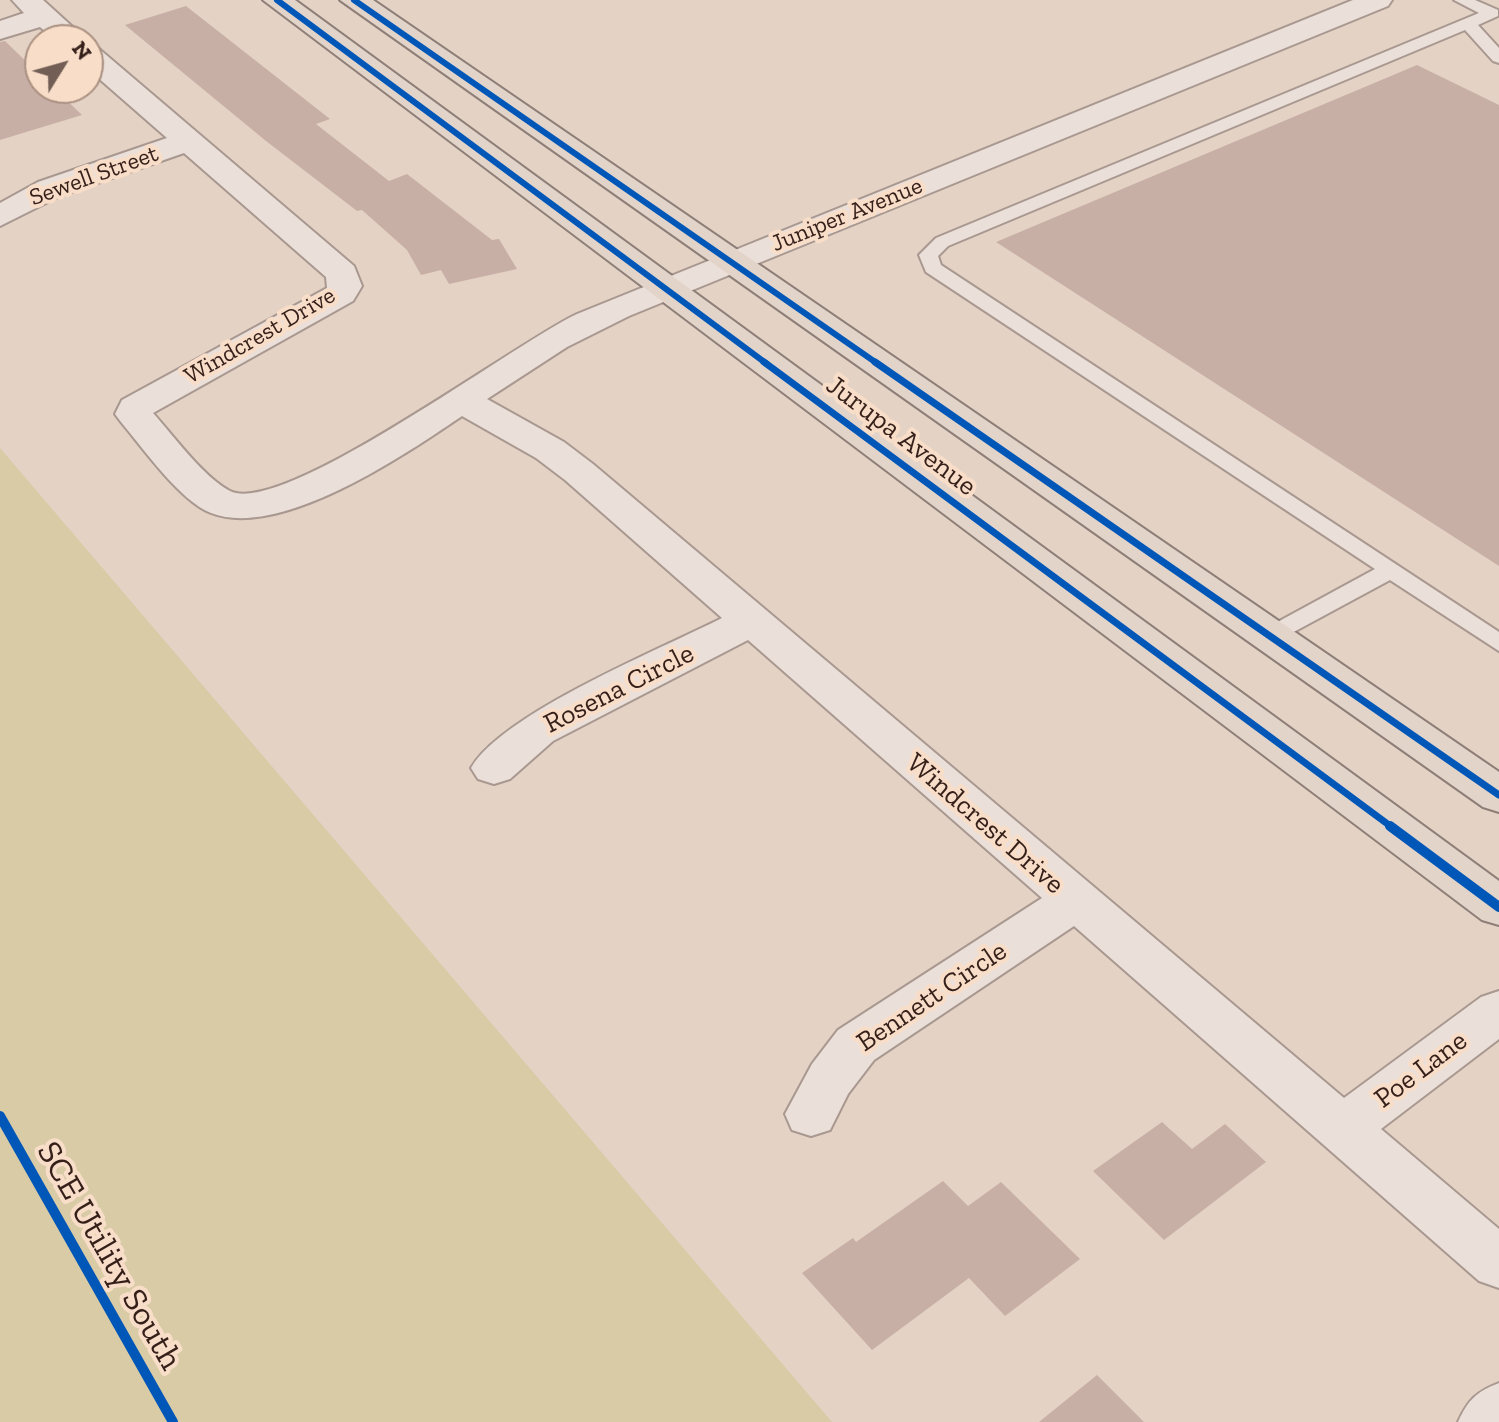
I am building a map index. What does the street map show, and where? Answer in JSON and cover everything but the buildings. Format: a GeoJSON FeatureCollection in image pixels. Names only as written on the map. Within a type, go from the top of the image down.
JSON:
{"type":"FeatureCollection","features":[{"type":"Feature","properties":{"kind":"main road","name":"Jurupa Avenue"},"geometry":{"type":"LineString","coordinates":[[277,0],[1499,907]]}},
{"type":"Feature","properties":{"kind":"main road","name":"Jurupa Avenue"},"geometry":{"type":"LineString","coordinates":[[354,0],[1499,795]]}},
{"type":"Feature","properties":{"kind":"street","name":"Juniper Avenue"},"geometry":{"type":"LineString","coordinates":[[249,507],[287,497],[352,466],[549,342],[666,288],[1378,0]]}},
{"type":"Feature","properties":{"kind":"street"},"geometry":{"type":"LineString","coordinates":[[0,30],[36,8],[54,24]]}},
{"type":"Feature","properties":{"kind":"street","name":"Windcrest Drive"},"geometry":{"type":"LineString","coordinates":[[104,68],[342,273],[345,286],[341,294],[135,408],[134,414],[216,500],[249,507]]}},
{"type":"Feature","properties":{"kind":"street","name":"Sewell Street"},"geometry":{"type":"LineString","coordinates":[[0,216],[49,189],[190,141]]}},
{"type":"Feature","properties":{"kind":"street","name":"Windcrest Drive"},"geometry":{"type":"LineString","coordinates":[[461,400],[550,450],[579,472],[1074,901],[1499,1263]]}},
{"type":"Feature","properties":{"kind":"street","name":"Rosena Circle"},"geometry":{"type":"LineString","coordinates":[[494,768],[537,730],[751,621]]}},
{"type":"Feature","properties":{"kind":"street","name":"Bennett Circle"},"geometry":{"type":"LineString","coordinates":[[811,1114],[830,1079],[856,1045],[1074,901]]}},
{"type":"Feature","properties":{"kind":"street","name":"Poe Lane"},"geometry":{"type":"LineString","coordinates":[[1342,1129],[1499,1011]]}},
{"type":"Feature","properties":{"kind":"street"},"geometry":{"type":"LineString","coordinates":[[1488,1422],[1499,1411]]}},
{"type":"Feature","properties":{"kind":"lane"},"geometry":{"type":"LineString","coordinates":[[1462,0],[1495,14]]}},
{"type":"Feature","properties":{"kind":"lane"},"geometry":{"type":"LineString","coordinates":[[1495,14],[942,242],[928,255],[933,268],[1499,643]]}},
{"type":"Feature","properties":{"kind":"lane"},"geometry":{"type":"LineString","coordinates":[[1468,23],[1499,58]]}},
{"type":"Feature","properties":{"kind":"lane"},"geometry":{"type":"LineString","coordinates":[[1269,636],[1391,570]]}},
{"type":"Feature","properties":{"kind":"shaded area"},"geometry":{"type":"Polygon","coordinates":[[[0,448],[832,1422],[0,1422],[0,448]]]}},
{"type":"Feature","properties":{"kind":"cycle path"},"geometry":{"type":"LineString","coordinates":[[277,0],[1499,907]]}},
{"type":"Feature","properties":{"kind":"cycle path"},"geometry":{"type":"LineString","coordinates":[[354,0],[1499,795]]}},
{"type":"Feature","properties":{"kind":"cycle path","name":"SCE Utility South"},"geometry":{"type":"LineString","coordinates":[[0,1116],[173,1422]]}}]}
